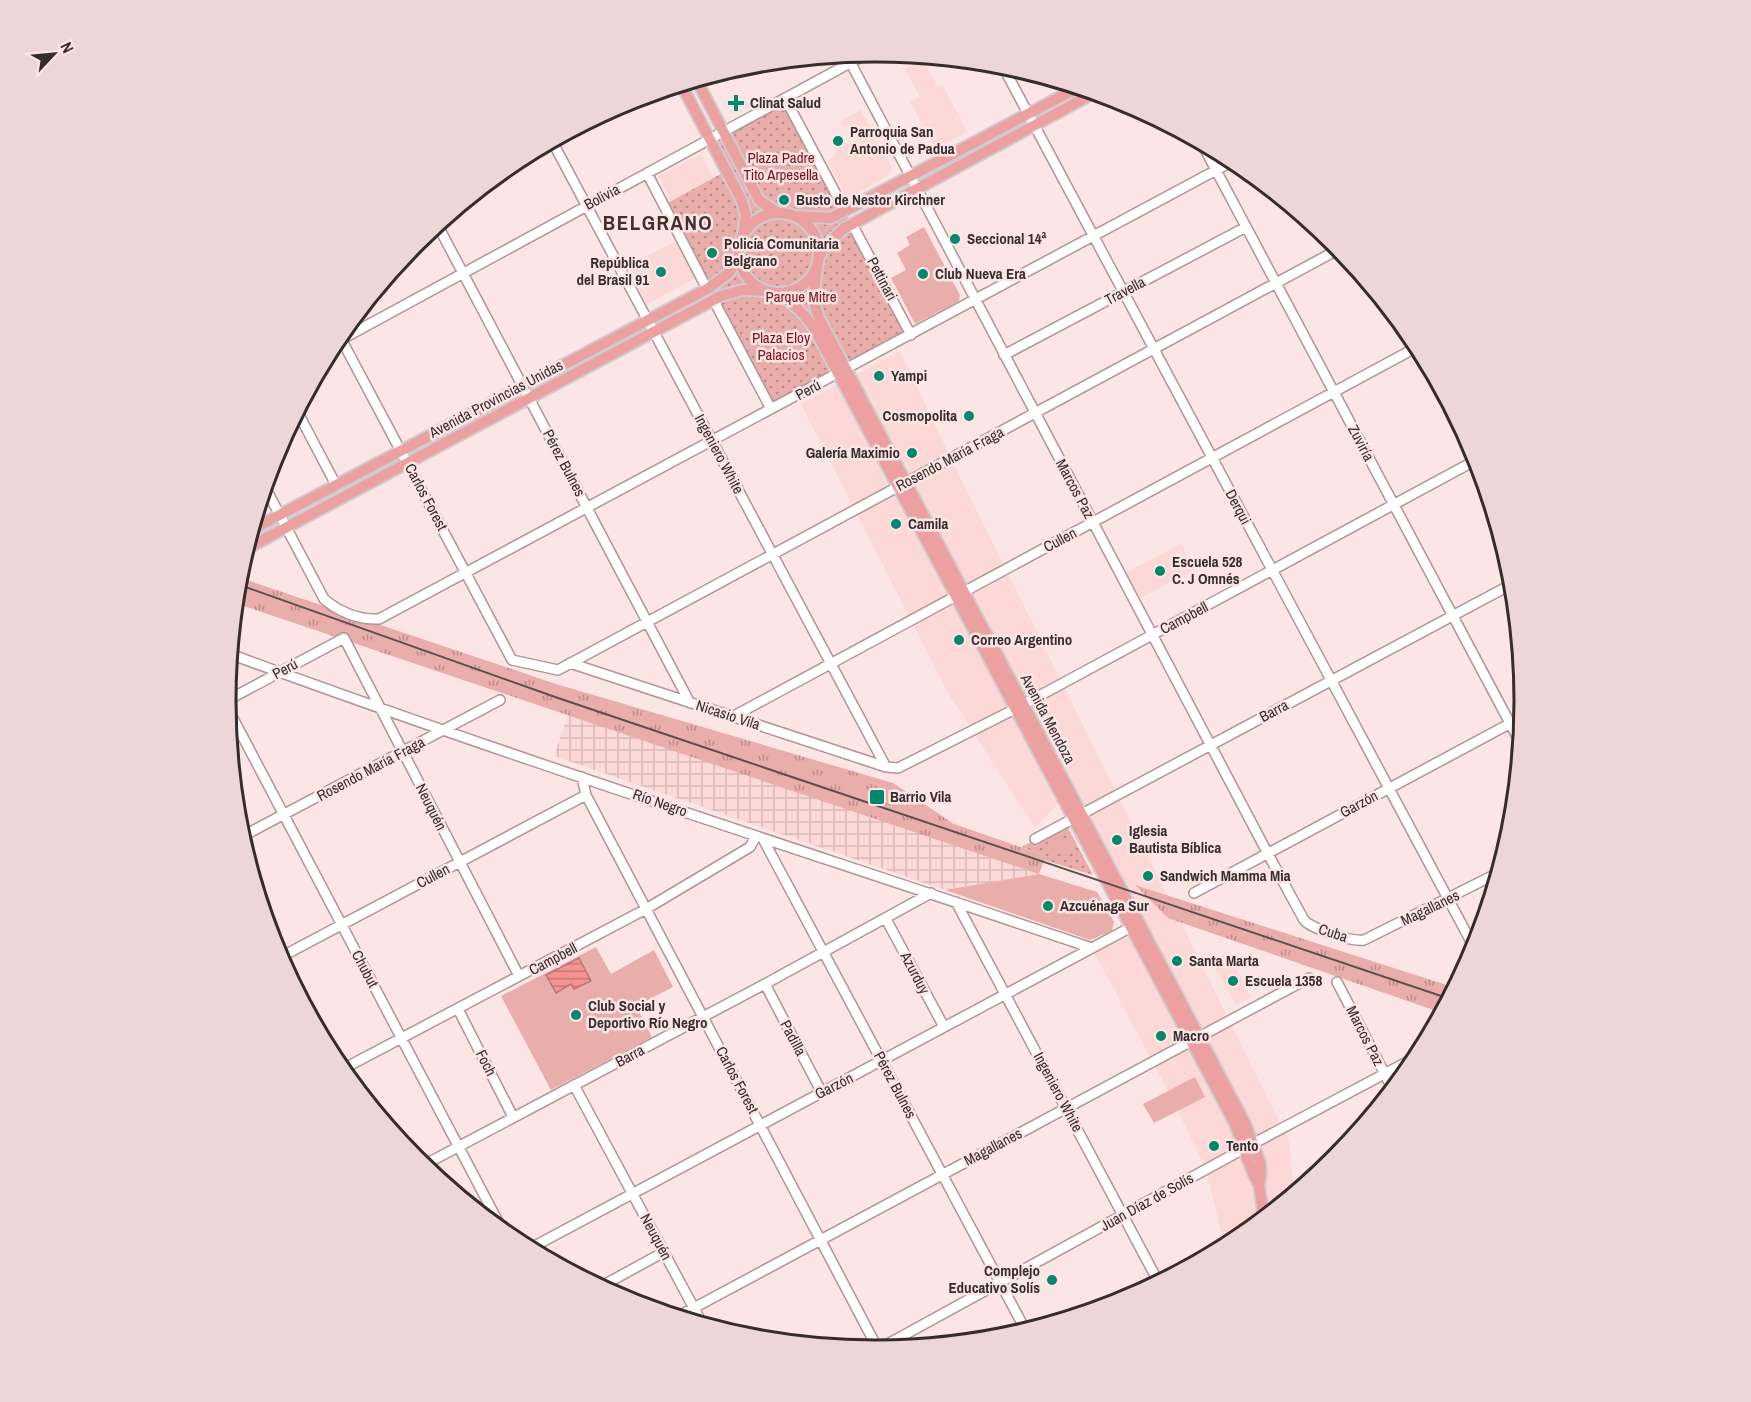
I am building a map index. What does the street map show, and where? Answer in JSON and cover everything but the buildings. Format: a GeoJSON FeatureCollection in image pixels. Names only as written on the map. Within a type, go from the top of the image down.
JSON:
{"type":"FeatureCollection","features":[{"type":"Feature","properties":{"kind":"main road"},"geometry":{"type":"LineString","coordinates":[[699,86],[759,200],[779,213],[831,218],[1070,92]]}},
{"type":"Feature","properties":{"kind":"main road"},"geometry":{"type":"LineString","coordinates":[[685,91],[742,201],[746,216],[739,256],[747,277],[764,291],[778,294],[791,292],[811,278],[828,244],[843,229],[1086,97]]}},
{"type":"Feature","properties":{"kind":"main road"},"geometry":{"type":"LineString","coordinates":[[742,237],[748,227],[757,220],[779,213]]}},
{"type":"Feature","properties":{"kind":"main road"},"geometry":{"type":"LineString","coordinates":[[795,216],[814,232],[818,244],[818,261]]}},
{"type":"Feature","properties":{"kind":"main road","name":"Avenida Provincias Unidas"},"geometry":{"type":"LineString","coordinates":[[261,525],[707,289],[729,273],[739,256]]}},
{"type":"Feature","properties":{"kind":"main road","name":"Avenida Mendoza"},"geometry":{"type":"LineString","coordinates":[[818,261],[813,299],[842,372],[1195,1039],[1249,1146],[1260,1162],[1259,1185],[1263,1210]]}},
{"type":"Feature","properties":{"kind":"main road","name":"Avenida Provincias Unidas"},"geometry":{"type":"LineString","coordinates":[[256,544],[721,296],[742,290],[764,291]]}},
{"type":"Feature","properties":{"kind":"main road","name":"Avenida Mendoza"},"geometry":{"type":"LineString","coordinates":[[778,294],[792,302],[804,314],[842,372]]}},
{"type":"Feature","properties":{"kind":"street","name":"Bolivia"},"geometry":{"type":"LineString","coordinates":[[356,330],[785,98],[840,63]]}},
{"type":"Feature","properties":{"kind":"street","name":"Marcos Paz"},"geometry":{"type":"LineString","coordinates":[[850,63],[1210,745],[1307,923]]}},
{"type":"Feature","properties":{"kind":"street","name":"Derqui"},"geometry":{"type":"LineString","coordinates":[[1008,76],[1469,938]]}},
{"type":"Feature","properties":{"kind":"street"},"geometry":{"type":"LineString","coordinates":[[785,98],[845,211]]}},
{"type":"Feature","properties":{"kind":"street","name":"Ingeniero White"},"geometry":{"type":"LineString","coordinates":[[555,147],[886,767]]}},
{"type":"Feature","properties":{"kind":"street","name":"Zuviría"},"geometry":{"type":"LineString","coordinates":[[1208,155],[1514,731]]}},
{"type":"Feature","properties":{"kind":"street","name":"Perú"},"geometry":{"type":"LineString","coordinates":[[286,527],[324,599],[335,609],[366,620],[379,619],[1225,165]]}},
{"type":"Feature","properties":{"kind":"street"},"geometry":{"type":"LineString","coordinates":[[647,173],[707,289]]}},
{"type":"Feature","properties":{"kind":"street","name":"Pettinari"},"geometry":{"type":"LineString","coordinates":[[852,224],[911,335]]}},
{"type":"Feature","properties":{"kind":"street","name":"Travella"},"geometry":{"type":"LineString","coordinates":[[1004,355],[1246,227]]}},
{"type":"Feature","properties":{"kind":"street","name":"Pérez Bulnes"},"geometry":{"type":"LineString","coordinates":[[441,232],[690,703]]}},
{"type":"Feature","properties":{"kind":"street","name":"Rosendo María Fraga"},"geometry":{"type":"LineString","coordinates":[[558,670],[1332,253]]}},
{"type":"Feature","properties":{"kind":"street"},"geometry":{"type":"LineString","coordinates":[[714,301],[771,410]]}},
{"type":"Feature","properties":{"kind":"street","name":"Carlos Forest"},"geometry":{"type":"LineString","coordinates":[[343,348],[408,463],[512,660],[558,670]]}},
{"type":"Feature","properties":{"kind":"street","name":"Cullen"},"geometry":{"type":"LineString","coordinates":[[732,717],[1410,351]]}},
{"type":"Feature","properties":{"kind":"street"},"geometry":{"type":"LineString","coordinates":[[301,419],[336,485]]}},
{"type":"Feature","properties":{"kind":"street","name":"Campbell"},"geometry":{"type":"LineString","coordinates":[[886,767],[898,768],[1019,707],[1469,464]]}},
{"type":"Feature","properties":{"kind":"street"},"geometry":{"type":"LineString","coordinates":[[270,496],[286,527]]}},
{"type":"Feature","properties":{"kind":"street","name":"Barra"},"geometry":{"type":"LineString","coordinates":[[1035,839],[1505,588]]}},
{"type":"Feature","properties":{"kind":"street","name":"Perú"},"geometry":{"type":"LineString","coordinates":[[236,697],[344,638]]}},
{"type":"Feature","properties":{"kind":"street","name":"Neuquén"},"geometry":{"type":"LineString","coordinates":[[344,638],[519,976]]}},
{"type":"Feature","properties":{"kind":"street","name":"Río Negro"},"geometry":{"type":"LineString","coordinates":[[237,657],[582,777],[1092,948]]}},
{"type":"Feature","properties":{"kind":"street","name":"Nicasio Vila"},"geometry":{"type":"LineString","coordinates":[[570,663],[886,767]]}},
{"type":"Feature","properties":{"kind":"street","name":"Rosendo María Fraga"},"geometry":{"type":"LineString","coordinates":[[250,833],[500,700]]}},
{"type":"Feature","properties":{"kind":"street","name":"Garzón"},"geometry":{"type":"LineString","coordinates":[[1194,892],[1515,721]]}},
{"type":"Feature","properties":{"kind":"street","name":"Chubut"},"geometry":{"type":"LineString","coordinates":[[237,723],[494,1214]]}},
{"type":"Feature","properties":{"kind":"street","name":"Carlos Forest"},"geometry":{"type":"LineString","coordinates":[[582,777],[586,795],[873,1340]]}},
{"type":"Feature","properties":{"kind":"street","name":"Cullen"},"geometry":{"type":"LineString","coordinates":[[288,953],[586,795]]}},
{"type":"Feature","properties":{"kind":"street","name":"Pérez Bulnes"},"geometry":{"type":"LineString","coordinates":[[760,837],[1022,1323]]}},
{"type":"Feature","properties":{"kind":"street","name":"Campbell"},"geometry":{"type":"LineString","coordinates":[[350,1065],[646,909],[750,847],[760,837]]}},
{"type":"Feature","properties":{"kind":"street","name":"Magallanes"},"geometry":{"type":"LineString","coordinates":[[1360,941],[1490,877]]}},
{"type":"Feature","properties":{"kind":"street","name":"Barra"},"geometry":{"type":"LineString","coordinates":[[431,1161],[931,893]]}},
{"type":"Feature","properties":{"kind":"street","name":"Ingeniero White"},"geometry":{"type":"LineString","coordinates":[[957,902],[1156,1276]]}},
{"type":"Feature","properties":{"kind":"street","name":"Azurduy"},"geometry":{"type":"LineString","coordinates":[[886,919],[944,1027]]}},
{"type":"Feature","properties":{"kind":"street","name":"Cuba"},"geometry":{"type":"LineString","coordinates":[[1307,923],[1360,941]]}},
{"type":"Feature","properties":{"kind":"street","name":"Garzón"},"geometry":{"type":"LineString","coordinates":[[539,1245],[1135,925]]}},
{"type":"Feature","properties":{"kind":"street","name":"Magallanes"},"geometry":{"type":"LineString","coordinates":[[687,1312],[1309,978]]}},
{"type":"Feature","properties":{"kind":"street","name":"Marcos Paz"},"geometry":{"type":"LineString","coordinates":[[1337,982],[1389,1082]]}},
{"type":"Feature","properties":{"kind":"street","name":"Padilla"},"geometry":{"type":"LineString","coordinates":[[765,984],[822,1093]]}},
{"type":"Feature","properties":{"kind":"street","name":"Foch"},"geometry":{"type":"LineString","coordinates":[[458,1009],[513,1117]]}},
{"type":"Feature","properties":{"kind":"street","name":"Juan Díaz de Solís"},"geometry":{"type":"LineString","coordinates":[[898,1339],[1400,1065]]}},
{"type":"Feature","properties":{"kind":"street","name":"Neuquén"},"geometry":{"type":"LineString","coordinates":[[574,1085],[698,1315]]}},
{"type":"Feature","properties":{"kind":"street"},"geometry":{"type":"LineString","coordinates":[[609,1282],[664,1252]]}},
{"type":"Feature","properties":{"kind":"shaded area"},"geometry":{"type":"Polygon","coordinates":[[[917,63],[925,64],[938,87],[943,85],[967,132],[935,149],[910,102],[920,97],[905,69],[917,63]]]}},
{"type":"Feature","properties":{"kind":"shaded area"},"geometry":{"type":"Polygon","coordinates":[[[861,110],[892,168],[890,175],[847,198],[827,160],[836,155],[835,151],[858,139],[851,125],[844,128],[840,121],[861,110]]]}},
{"type":"Feature","properties":{"kind":"shaded area"},"geometry":{"type":"Polygon","coordinates":[[[701,154],[713,178],[671,201],[658,176],[701,154]]]}},
{"type":"Feature","properties":{"kind":"shaded area","name":"República del Brasil 91"},"geometry":{"type":"Polygon","coordinates":[[[676,241],[695,279],[646,304],[627,266],[676,241]]]}},
{"type":"Feature","properties":{"kind":"shaded area"},"geometry":{"type":"Polygon","coordinates":[[[900,351],[955,467],[1289,1141],[1293,1185],[1223,1238],[1206,1169],[1168,1091],[1092,948],[1130,927],[1062,800],[1035,827],[949,695],[801,404],[900,351]]]}},
{"type":"Feature","properties":{"kind":"shaded area","name":"Escuela 528 C. J Omnés"},"geometry":{"type":"Polygon","coordinates":[[[1181,544],[1195,570],[1139,599],[1125,573],[1181,544]]]}},
{"type":"Feature","properties":{"kind":"shaded area"},"geometry":{"type":"Polygon","coordinates":[[[569,712],[1039,874],[945,890],[554,756],[569,712]]]}},
{"type":"Feature","properties":{"kind":"shaded area","name":"Escuela 1358"},"geometry":{"type":"Polygon","coordinates":[[[1228,953],[1251,997],[1236,1005],[1214,965],[1221,961],[1219,957],[1228,953]]]}},
{"type":"Feature","properties":{"kind":"shaded area"},"geometry":{"type":"Polygon","coordinates":[[[579,958],[591,981],[574,989],[571,984],[556,993],[546,975],[579,958]]]}},
{"type":"Feature","properties":{"kind":"green space","name":"Parque Mitre"},"geometry":{"type":"Polygon","coordinates":[[[785,98],[911,335],[771,409],[664,205],[726,171],[710,139],[785,98]]]}},
{"type":"Feature","properties":{"kind":"green space","name":"Club Nueva Era"},"geometry":{"type":"Polygon","coordinates":[[[924,227],[960,295],[959,301],[915,324],[891,278],[906,270],[897,253],[910,245],[906,237],[924,227]]]}},
{"type":"Feature","properties":{"kind":"green space"},"geometry":{"type":"Polygon","coordinates":[[[247,580],[556,684],[893,783],[954,824],[1046,856],[1039,874],[243,606],[247,580]]]}},
{"type":"Feature","properties":{"kind":"green space"},"geometry":{"type":"Polygon","coordinates":[[[1067,826],[1093,875],[1044,860],[1046,856],[1021,847],[1067,826]]]}},
{"type":"Feature","properties":{"kind":"green space"},"geometry":{"type":"Polygon","coordinates":[[[1051,835],[1073,842],[1069,855],[1047,848],[1051,835]]]}},
{"type":"Feature","properties":{"kind":"green space","name":"Azcuénaga Sur"},"geometry":{"type":"Polygon","coordinates":[[[1039,874],[1097,892],[1114,922],[1112,931],[1090,940],[945,890],[1039,874]]]}},
{"type":"Feature","properties":{"kind":"green space"},"geometry":{"type":"Polygon","coordinates":[[[1135,885],[1448,985],[1435,1010],[1168,918],[1135,885]]]}},
{"type":"Feature","properties":{"kind":"green space","name":"Club Social y Deportivo Río Negro"},"geometry":{"type":"Polygon","coordinates":[[[596,947],[611,974],[654,950],[673,987],[636,1006],[652,1037],[551,1090],[501,996],[596,947]]]}},
{"type":"Feature","properties":{"kind":"green space"},"geometry":{"type":"Polygon","coordinates":[[[1195,1077],[1205,1097],[1154,1123],[1143,1104],[1195,1077]]]}},
{"type":"Feature","properties":{"kind":"railway"},"geometry":{"type":"LineString","coordinates":[[246,587],[558,698],[1442,996]]}},
{"type":"Feature","properties":{"kind":"place","name":"Clinat Salud"},"geometry":{"type":"Point","coordinates":[736,103]}},
{"type":"Feature","properties":{"kind":"place","name":"Parroquia San Antonio de Padua"},"geometry":{"type":"Point","coordinates":[838,141]}},
{"type":"Feature","properties":{"kind":"place","name":"Busto de Nestor Kirchner"},"geometry":{"type":"Point","coordinates":[784,200]}},
{"type":"Feature","properties":{"kind":"place","name":"Seccional 14ª"},"geometry":{"type":"Point","coordinates":[955,239]}},
{"type":"Feature","properties":{"kind":"place","name":"Policía Comunitaria Belgrano"},"geometry":{"type":"Point","coordinates":[712,253]}},
{"type":"Feature","properties":{"kind":"place","name":"República del Brasil 91"},"geometry":{"type":"Point","coordinates":[661,272]}},
{"type":"Feature","properties":{"kind":"place","name":"Club Nueva Era"},"geometry":{"type":"Point","coordinates":[923,274]}},
{"type":"Feature","properties":{"kind":"place","name":"Yampi"},"geometry":{"type":"Point","coordinates":[879,376]}},
{"type":"Feature","properties":{"kind":"place","name":"Cosmopolita"},"geometry":{"type":"Point","coordinates":[969,416]}},
{"type":"Feature","properties":{"kind":"place","name":"Galería Maximio"},"geometry":{"type":"Point","coordinates":[912,453]}},
{"type":"Feature","properties":{"kind":"place","name":"Camila"},"geometry":{"type":"Point","coordinates":[896,524]}},
{"type":"Feature","properties":{"kind":"place","name":"Escuela 528 C. J Omnés"},"geometry":{"type":"Point","coordinates":[1160,571]}},
{"type":"Feature","properties":{"kind":"place","name":"Correo Argentino"},"geometry":{"type":"Point","coordinates":[959,640]}},
{"type":"Feature","properties":{"kind":"place","name":"Barrio Vila"},"geometry":{"type":"Point","coordinates":[877,797]}},
{"type":"Feature","properties":{"kind":"place","name":"Iglesia Bautista Bíblica"},"geometry":{"type":"Point","coordinates":[1117,840]}},
{"type":"Feature","properties":{"kind":"place","name":"Sandwich Mamma Mia"},"geometry":{"type":"Point","coordinates":[1148,876]}},
{"type":"Feature","properties":{"kind":"place","name":"Azcuénaga Sur"},"geometry":{"type":"Point","coordinates":[1048,906]}},
{"type":"Feature","properties":{"kind":"place","name":"Santa Marta"},"geometry":{"type":"Point","coordinates":[1177,961]}},
{"type":"Feature","properties":{"kind":"place","name":"Escuela 1358"},"geometry":{"type":"Point","coordinates":[1233,981]}},
{"type":"Feature","properties":{"kind":"place","name":"Club Social y Deportivo Río Negro"},"geometry":{"type":"Point","coordinates":[576,1015]}},
{"type":"Feature","properties":{"kind":"place","name":"Macro"},"geometry":{"type":"Point","coordinates":[1161,1036]}},
{"type":"Feature","properties":{"kind":"place","name":"Tento"},"geometry":{"type":"Point","coordinates":[1214,1146]}},
{"type":"Feature","properties":{"kind":"place","name":"Complejo Educativo Solís"},"geometry":{"type":"Point","coordinates":[1052,1280]}},
{"type":"Feature","properties":{"kind":"district","name":"BELGRANO"},"geometry":{"type":"Point","coordinates":[658,223]}},
{"type":"Feature","properties":{"kind":"park label","name":"Plaza Padre Tito Arpesella"},"geometry":{"type":"Point","coordinates":[781,166]}},
{"type":"Feature","properties":{"kind":"park label","name":"Plaza Eloy Palacios"},"geometry":{"type":"Point","coordinates":[781,346]}}]}
